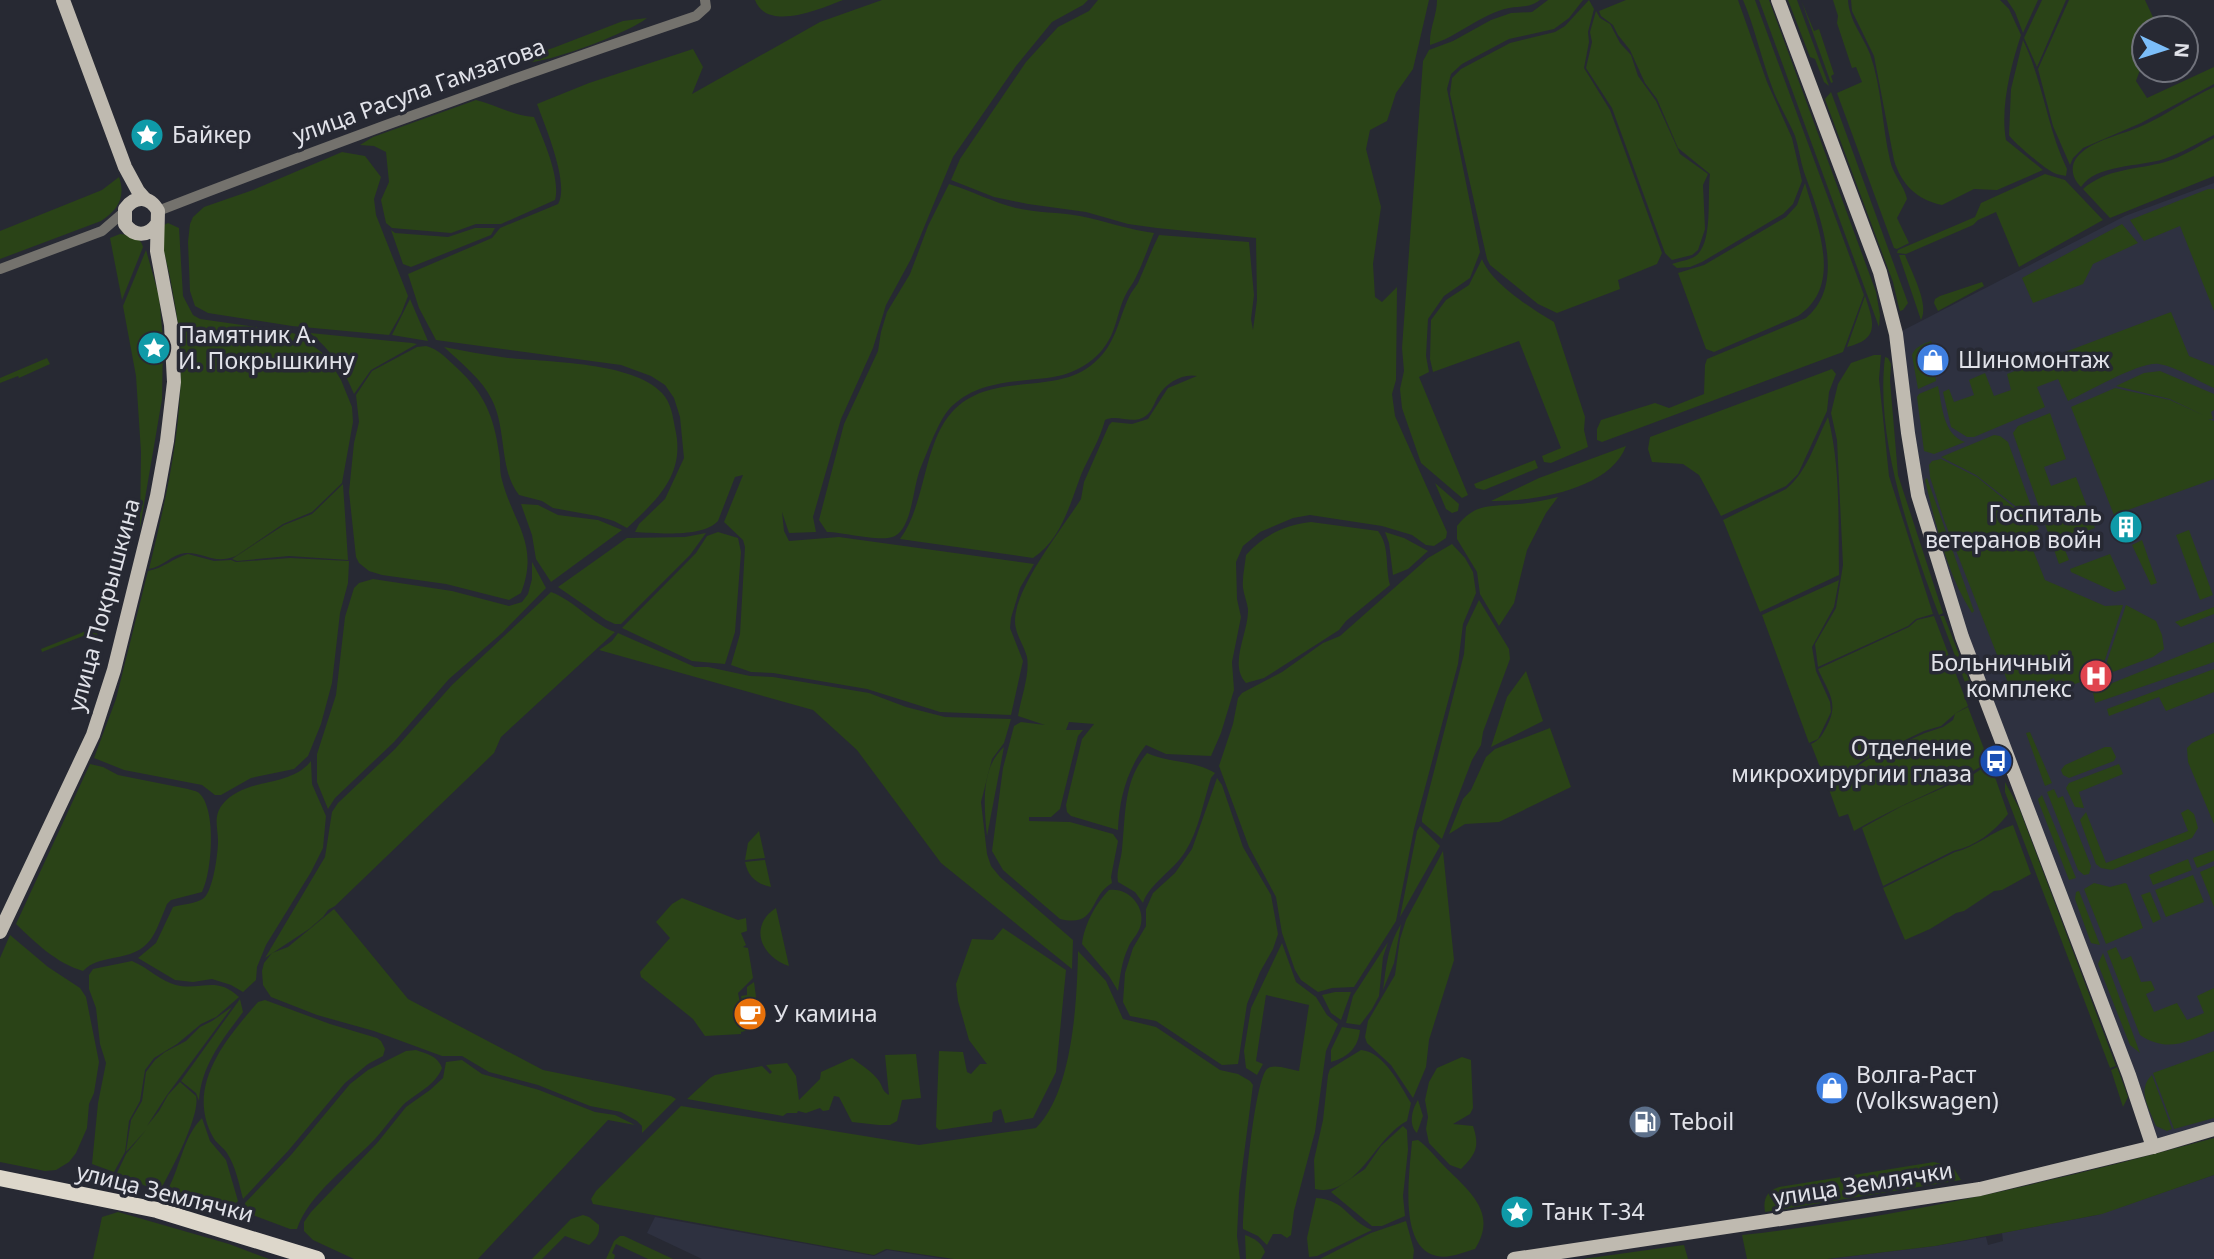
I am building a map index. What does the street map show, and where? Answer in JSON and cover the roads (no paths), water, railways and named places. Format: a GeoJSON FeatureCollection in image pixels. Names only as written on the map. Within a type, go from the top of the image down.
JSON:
{"type":"FeatureCollection","features":[{"type":"Feature","properties":{"kind":"highway","name":"улица Землячки"},"geometry":{"type":"LineString","coordinates":[[0,1178],[157,1210],[293,1254],[317,1259]]}},
{"type":"Feature","properties":{"kind":"main road"},"geometry":{"type":"LineString","coordinates":[[63,0],[125,167],[145,199],[155,205],[158,217],[149,232],[134,233],[125,224],[125,167]]}},
{"type":"Feature","properties":{"kind":"main road"},"geometry":{"type":"LineString","coordinates":[[1778,0],[1880,272],[1896,334],[1918,495],[1962,637],[2124,1062],[2153,1147]]}},
{"type":"Feature","properties":{"kind":"main road"},"geometry":{"type":"LineString","coordinates":[[124,211],[133,200],[145,199]]}},
{"type":"Feature","properties":{"kind":"main road","name":"улица Покрышкина"},"geometry":{"type":"LineString","coordinates":[[0,932],[93,735],[114,670],[157,496],[174,383],[171,325],[157,251],[158,217]]}},
{"type":"Feature","properties":{"kind":"main road","name":"улица Покрышкина"},"geometry":{"type":"LineString","coordinates":[[134,233],[151,249],[160,270]]}},
{"type":"Feature","properties":{"kind":"main road","name":"улица Землячки"},"geometry":{"type":"LineString","coordinates":[[1514,1259],[1980,1189],[2153,1147],[2214,1129]]}},
{"type":"Feature","properties":{"kind":"street","name":"улица Расула Гамзатова"},"geometry":{"type":"LineString","coordinates":[[158,217],[349,137],[696,16],[706,7],[705,0]]}},
{"type":"Feature","properties":{"kind":"street"},"geometry":{"type":"LineString","coordinates":[[0,269],[102,230],[124,211]]}},
{"type":"Feature","properties":{"kind":"street"},"geometry":{"type":"LineString","coordinates":[[102,230],[134,233]]}},
{"type":"Feature","properties":{"kind":"place","name":"Байкер"},"geometry":{"type":"Point","coordinates":[147,135]}},
{"type":"Feature","properties":{"kind":"place","name":"Памятник А. И. Покрышкину"},"geometry":{"type":"Point","coordinates":[154,348]}},
{"type":"Feature","properties":{"kind":"place","name":"Шиномонтаж"},"geometry":{"type":"Point","coordinates":[1933,360]}},
{"type":"Feature","properties":{"kind":"place","name":"Госпиталь ветеранов войн"},"geometry":{"type":"Point","coordinates":[2126,527]}},
{"type":"Feature","properties":{"kind":"place","name":"Больничный комплекс"},"geometry":{"type":"Point","coordinates":[2096,676]}},
{"type":"Feature","properties":{"kind":"place","name":"Отделение микрохирургии глаза"},"geometry":{"type":"Point","coordinates":[1996,761]}},
{"type":"Feature","properties":{"kind":"place","name":"У камина"},"geometry":{"type":"Point","coordinates":[750,1014]}},
{"type":"Feature","properties":{"kind":"place","name":"Волга-Раст (Volkswagen)"},"geometry":{"type":"Point","coordinates":[1832,1088]}},
{"type":"Feature","properties":{"kind":"place","name":"Teboil"},"geometry":{"type":"Point","coordinates":[1645,1122]}},
{"type":"Feature","properties":{"kind":"place","name":"Танк Т-34"},"geometry":{"type":"Point","coordinates":[1517,1212]}}]}
